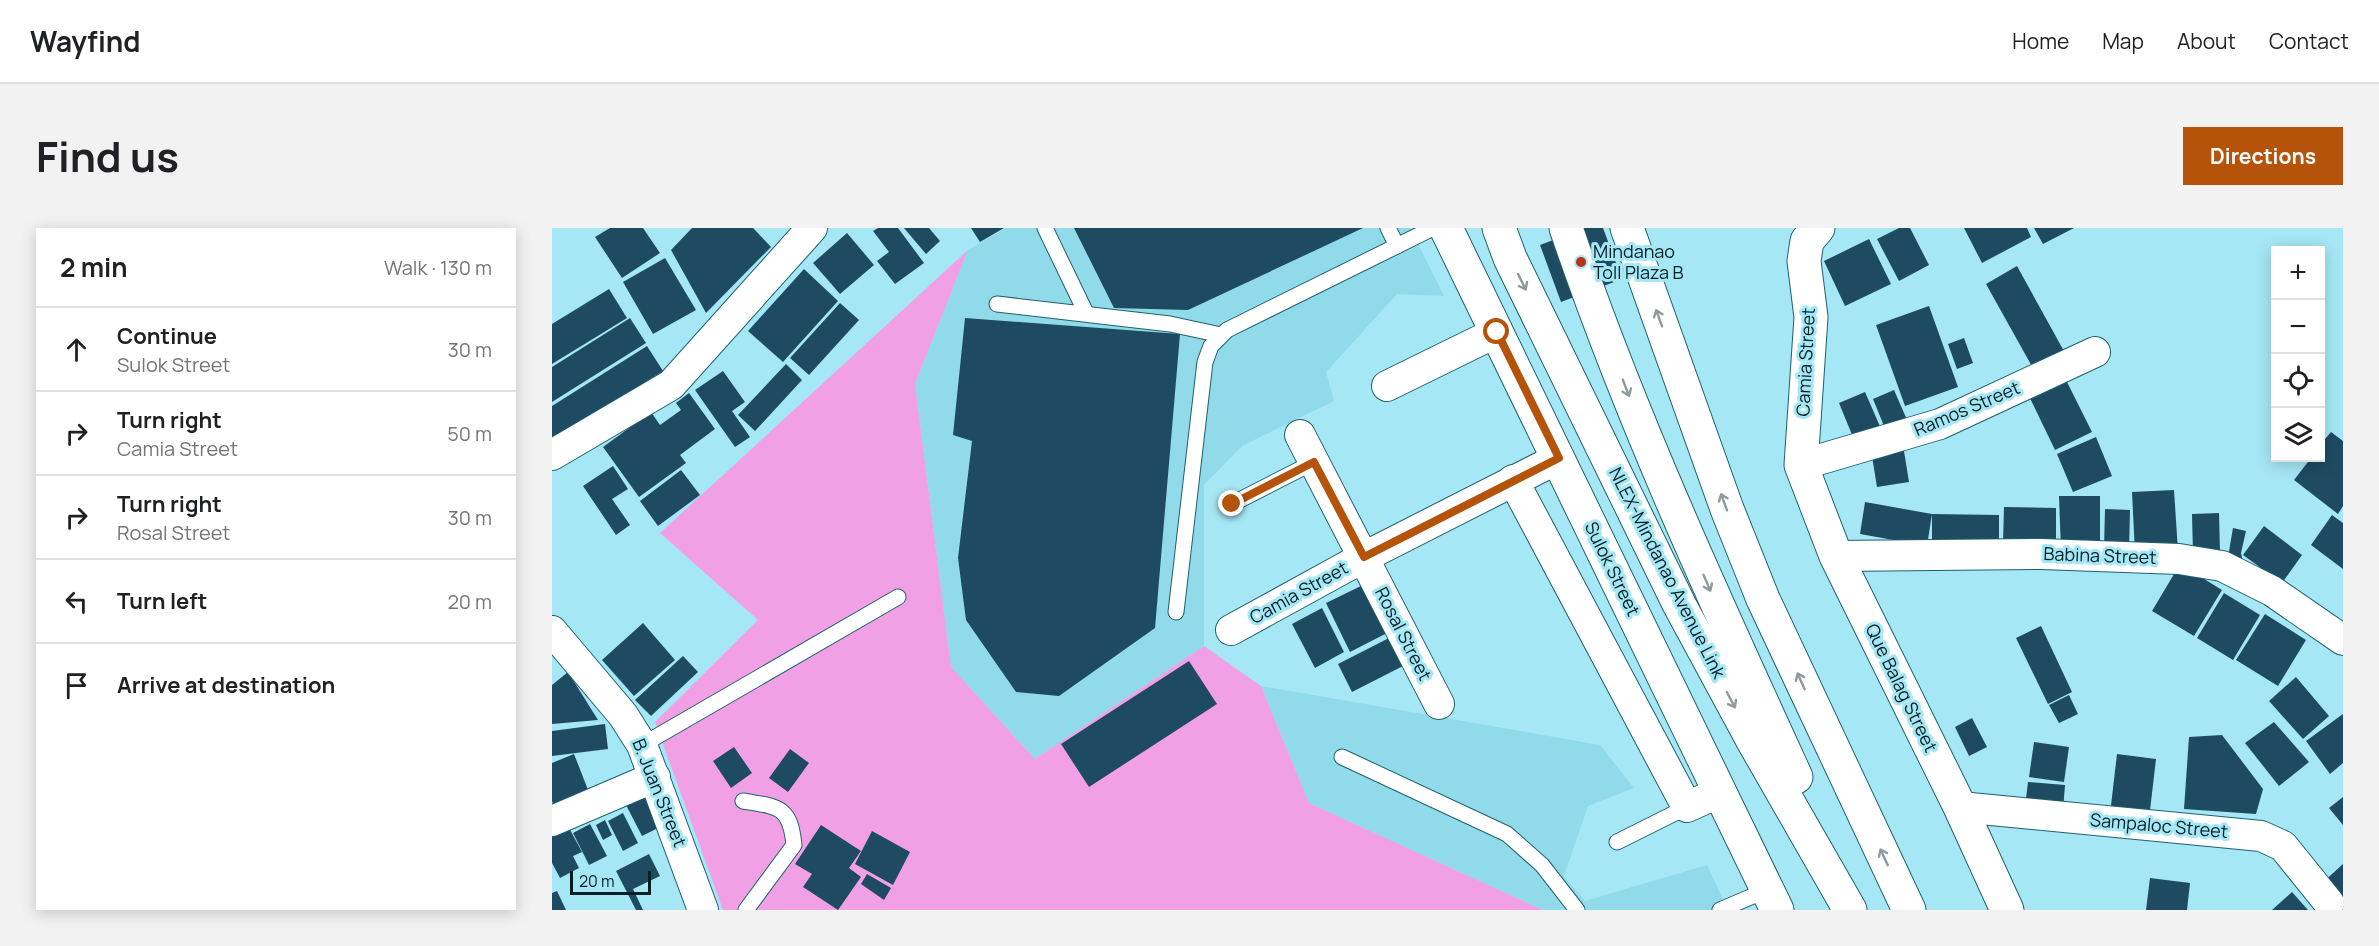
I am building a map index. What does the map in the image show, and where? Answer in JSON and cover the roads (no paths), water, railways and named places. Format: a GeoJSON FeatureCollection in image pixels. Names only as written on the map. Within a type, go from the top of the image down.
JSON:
{"type":"FeatureCollection","features":[{"type":"Feature","properties":{"kind":"main road","name":"Sulok Street"},"geometry":{"type":"LineString","coordinates":[[1446,228],[1772,900]]}},
{"type":"Feature","properties":{"kind":"main road","name":"NLEX-Mindanao Avenue Link"},"geometry":{"type":"LineString","coordinates":[[1499,228],[1510,258],[1679,604],[1752,739],[1850,910]]}},
{"type":"Feature","properties":{"kind":"main road","name":"NLEX-Mindanao Avenue Link"},"geometry":{"type":"LineString","coordinates":[[1566,228],[1652,454],[1711,591],[1857,910]]}},
{"type":"Feature","properties":{"kind":"main road"},"geometry":{"type":"LineString","coordinates":[[1628,228],[1727,509],[1763,599],[1909,910]]}},
{"type":"Feature","properties":{"kind":"main road","name":"Camia Street"},"geometry":{"type":"LineString","coordinates":[[1801,465],[1811,317],[1804,261],[1807,241],[1818,228]]}},
{"type":"Feature","properties":{"kind":"main road","name":"Que Balag Street"},"geometry":{"type":"LineString","coordinates":[[1801,465],[1818,515],[1836,556],[1960,807],[2007,910]]}},
{"type":"Feature","properties":{"kind":"street"},"geometry":{"type":"LineString","coordinates":[[552,455],[670,385],[812,228]]}},
{"type":"Feature","properties":{"kind":"street"},"geometry":{"type":"LineString","coordinates":[[1388,386],[1497,332]]}},
{"type":"Feature","properties":{"kind":"street","name":"Ramos Street"},"geometry":{"type":"LineString","coordinates":[[1801,465],[1940,424],[2095,352]]}},
{"type":"Feature","properties":{"kind":"street","name":"Rosal Street"},"geometry":{"type":"LineString","coordinates":[[1300,435],[1439,704]]}},
{"type":"Feature","properties":{"kind":"street","name":"Camia Street"},"geometry":{"type":"LineString","coordinates":[[1231,630],[1364,557],[1559,458]]}},
{"type":"Feature","properties":{"kind":"street"},"geometry":{"type":"LineString","coordinates":[[1513,480],[1687,807],[1720,792]]}},
{"type":"Feature","properties":{"kind":"street","name":"Babina Street"},"geometry":{"type":"LineString","coordinates":[[1836,556],[2041,554],[2179,559],[2222,566],[2262,586],[2343,640]]}},
{"type":"Feature","properties":{"kind":"street","name":"B. Juan Street"},"geometry":{"type":"LineString","coordinates":[[552,631],[623,715],[642,746],[703,910]]}},
{"type":"Feature","properties":{"kind":"street"},"geometry":{"type":"LineString","coordinates":[[552,821],[655,777]]}},
{"type":"Feature","properties":{"kind":"street","name":"Sampaloc Street"},"geometry":{"type":"LineString","coordinates":[[1960,807],[2261,836],[2283,846],[2332,907]]}},
{"type":"Feature","properties":{"kind":"lane"},"geometry":{"type":"LineString","coordinates":[[1046,228],[1086,313]]}},
{"type":"Feature","properties":{"kind":"lane"},"geometry":{"type":"LineString","coordinates":[[1388,228],[1397,246]]}},
{"type":"Feature","properties":{"kind":"lane"},"geometry":{"type":"LineString","coordinates":[[1176,612],[1205,362],[1211,346],[1227,330],[1433,228]]}},
{"type":"Feature","properties":{"kind":"lane"},"geometry":{"type":"LineString","coordinates":[[997,304],[1170,324],[1221,336]]}},
{"type":"Feature","properties":{"kind":"lane"},"geometry":{"type":"LineString","coordinates":[[1232,504],[1314,462]]}},
{"type":"Feature","properties":{"kind":"lane"},"geometry":{"type":"LineString","coordinates":[[642,746],[898,597]]}},
{"type":"Feature","properties":{"kind":"lane"},"geometry":{"type":"LineString","coordinates":[[1342,757],[1508,834],[1542,865],[1577,910]]}},
{"type":"Feature","properties":{"kind":"lane"},"geometry":{"type":"LineString","coordinates":[[743,801],[776,807],[792,822],[794,845],[746,910]]}},
{"type":"Feature","properties":{"kind":"lane"},"geometry":{"type":"LineString","coordinates":[[1617,842],[1687,807]]}},
{"type":"Feature","properties":{"kind":"lane"},"geometry":{"type":"LineString","coordinates":[[1720,910],[1772,900]]}},
{"type":"Feature","properties":{"kind":"place","name":"Mindanao Toll Plaza B"},"geometry":{"type":"Point","coordinates":[1581,262]}}]}
